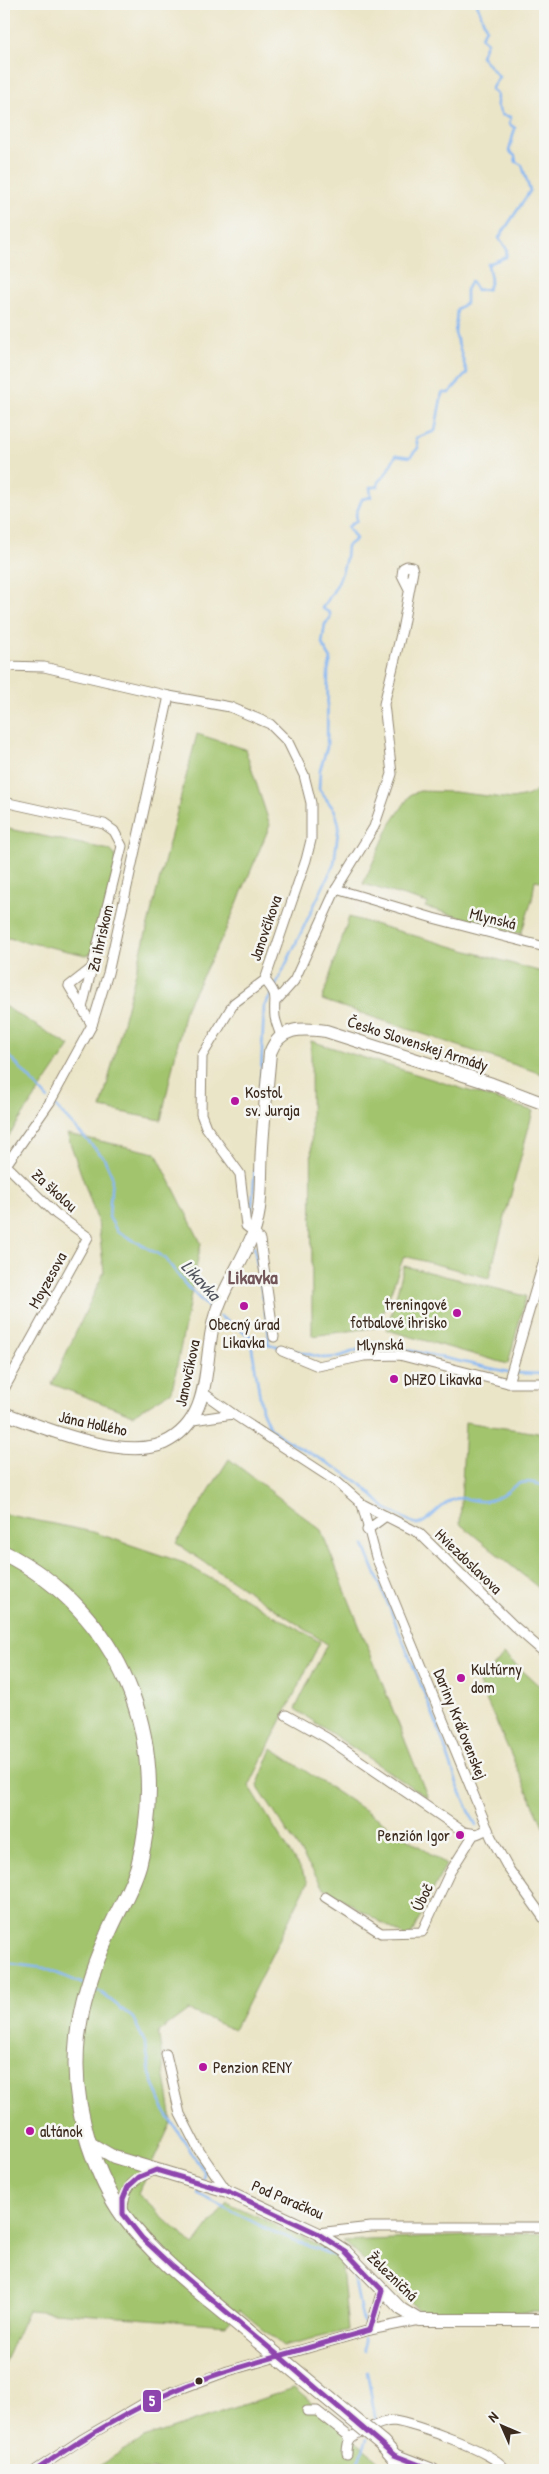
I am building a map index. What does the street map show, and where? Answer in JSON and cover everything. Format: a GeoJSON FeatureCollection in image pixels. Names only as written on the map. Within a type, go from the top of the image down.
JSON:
{"type":"FeatureCollection","features":[{"type":"Feature","properties":{"kind":"main road"},"geometry":{"type":"LineString","coordinates":[[4,1553],[54,1586],[98,1631],[122,1668],[139,1718],[146,1753],[148,1786],[142,1848],[129,1890],[95,1961],[79,2014],[76,2052],[78,2094],[88,2142],[101,2175],[123,2214],[157,2252],[259,2341],[382,2443],[406,2470]]}},
{"type":"Feature","properties":{"kind":"street"},"geometry":{"type":"LineString","coordinates":[[281,1036],[275,1017],[277,1000],[294,981],[336,889],[374,827],[392,774],[384,704],[402,630],[408,589]]}},
{"type":"Feature","properties":{"kind":"street","name":"Janovčíkova"},"geometry":{"type":"LineString","coordinates":[[4,666],[44,667],[169,696],[230,707],[270,724],[282,734],[304,775],[311,803],[311,840],[306,860],[264,980],[273,990],[277,1000]]}},
{"type":"Feature","properties":{"kind":"street","name":"Za ihriskom"},"geometry":{"type":"LineString","coordinates":[[5,1164],[50,1102],[92,1025],[108,974],[169,696]]}},
{"type":"Feature","properties":{"kind":"street"},"geometry":{"type":"LineString","coordinates":[[4,802],[104,824],[114,831],[122,846],[82,1008]]}},
{"type":"Feature","properties":{"kind":"street","name":"Mlynská"},"geometry":{"type":"LineString","coordinates":[[336,889],[433,918],[545,946]]}},
{"type":"Feature","properties":{"kind":"street"},"geometry":{"type":"LineString","coordinates":[[92,967],[68,986],[92,1025]]}},
{"type":"Feature","properties":{"kind":"street"},"geometry":{"type":"LineString","coordinates":[[264,980],[234,1003],[202,1056],[200,1114],[206,1127],[240,1174],[246,1226],[260,1240],[274,1337]]}},
{"type":"Feature","properties":{"kind":"street","name":"Česko Slovenskej Armády"},"geometry":{"type":"LineString","coordinates":[[281,1036],[294,1029],[326,1031],[492,1084],[545,1104]]}},
{"type":"Feature","properties":{"kind":"street","name":"Janovčíkova"},"geometry":{"type":"LineString","coordinates":[[193,1420],[202,1392],[214,1320],[219,1305],[254,1232],[259,1202],[270,1053],[281,1036]]}},
{"type":"Feature","properties":{"kind":"street","name":"Za školou"},"geometry":{"type":"LineString","coordinates":[[5,1164],[56,1214],[88,1237]]}},
{"type":"Feature","properties":{"kind":"street","name":"Moyzesova"},"geometry":{"type":"LineString","coordinates":[[4,1389],[88,1237]]}},
{"type":"Feature","properties":{"kind":"street"},"geometry":{"type":"LineString","coordinates":[[509,1380],[545,1257]]}},
{"type":"Feature","properties":{"kind":"street","name":"Mlynská"},"geometry":{"type":"LineString","coordinates":[[282,1351],[318,1366],[364,1356],[399,1355],[509,1380],[545,1383]]}},
{"type":"Feature","properties":{"kind":"street"},"geometry":{"type":"LineString","coordinates":[[202,1392],[337,1482],[362,1504]]}},
{"type":"Feature","properties":{"kind":"street","name":"Jána Hollého"},"geometry":{"type":"LineString","coordinates":[[4,1413],[59,1434],[130,1448],[151,1448],[163,1444],[182,1432],[193,1420]]}},
{"type":"Feature","properties":{"kind":"street"},"geometry":{"type":"LineString","coordinates":[[193,1420],[233,1414]]}},
{"type":"Feature","properties":{"kind":"street","name":"Hviezdoslavova"},"geometry":{"type":"LineString","coordinates":[[362,1504],[418,1533],[514,1626],[545,1653]]}},
{"type":"Feature","properties":{"kind":"street","name":"Dariny Kráľovenskej"},"geometry":{"type":"LineString","coordinates":[[362,1504],[376,1557],[488,1829],[508,1868],[545,1920]]}},
{"type":"Feature","properties":{"kind":"street"},"geometry":{"type":"LineString","coordinates":[[368,1530],[386,1516]]}},
{"type":"Feature","properties":{"kind":"street"},"geometry":{"type":"LineString","coordinates":[[286,1715],[327,1738],[464,1832],[474,1834],[488,1829]]}},
{"type":"Feature","properties":{"kind":"street","name":"Úboč"},"geometry":{"type":"LineString","coordinates":[[325,1897],[381,1933],[422,1932],[450,1872],[474,1834]]}},
{"type":"Feature","properties":{"kind":"street"},"geometry":{"type":"LineString","coordinates":[[166,2054],[180,2114],[198,2149],[227,2191]]}},
{"type":"Feature","properties":{"kind":"street","name":"Pod Paračkou"},"geometry":{"type":"LineString","coordinates":[[88,2142],[114,2157],[227,2191],[317,2232],[371,2227],[545,2227]]}},
{"type":"Feature","properties":{"kind":"street"},"geometry":{"type":"LineString","coordinates":[[123,2214],[123,2199],[128,2187],[139,2177],[156,2170]]}},
{"type":"Feature","properties":{"kind":"street","name":"Železničná"},"geometry":{"type":"LineString","coordinates":[[317,2232],[345,2251],[401,2309],[419,2320],[545,2320]]}},
{"type":"Feature","properties":{"kind":"street"},"geometry":{"type":"LineString","coordinates":[[370,2330],[382,2290]]}},
{"type":"Feature","properties":{"kind":"street"},"geometry":{"type":"LineString","coordinates":[[36,2470],[81,2440],[148,2401],[212,2376],[370,2330],[419,2320]]}},
{"type":"Feature","properties":{"kind":"street"},"geometry":{"type":"LineString","coordinates":[[307,2411],[317,2411],[350,2437]]}},
{"type":"Feature","properties":{"kind":"street"},"geometry":{"type":"LineString","coordinates":[[347,2454],[347,2442],[350,2437],[387,2422],[411,2424],[484,2454],[500,2463],[505,2470]]}},
{"type":"Feature","properties":{"kind":"street"},"geometry":{"type":"LineString","coordinates":[[394,2455],[433,2470]]}},
{"type":"Feature","properties":{"kind":"green space"},"geometry":{"type":"Polygon","coordinates":[[[197,734],[245,749],[270,825],[225,932],[185,1010],[161,1120],[101,1108],[197,734]]]}},
{"type":"Feature","properties":{"kind":"green space"},"geometry":{"type":"Polygon","coordinates":[[[545,787],[545,882],[535,880],[532,900],[521,934],[425,907],[428,903],[363,884],[390,825],[411,794],[420,791],[454,792],[512,799],[527,796],[545,787]]]}},
{"type":"Feature","properties":{"kind":"green space"},"geometry":{"type":"Polygon","coordinates":[[[4,828],[110,850],[115,855],[117,861],[93,953],[86,955],[4,937],[4,828]]]}},
{"type":"Feature","properties":{"kind":"green space"},"geometry":{"type":"Polygon","coordinates":[[[349,917],[545,973],[545,1075],[322,1000],[349,917]]]}},
{"type":"Feature","properties":{"kind":"green space"},"geometry":{"type":"Polygon","coordinates":[[[4,1006],[70,1046],[8,1137],[4,1132],[4,1006]]]}},
{"type":"Feature","properties":{"kind":"green space"},"geometry":{"type":"Polygon","coordinates":[[[311,1041],[533,1111],[489,1278],[404,1256],[378,1327],[312,1336],[311,1041]]]}},
{"type":"Feature","properties":{"kind":"green space"},"geometry":{"type":"Polygon","coordinates":[[[67,1134],[156,1153],[201,1243],[172,1391],[133,1415],[52,1384],[104,1272],[98,1222],[67,1134]]]}},
{"type":"Feature","properties":{"kind":"green space","name":"treningové fotbalové ihrisko"},"geometry":{"type":"Polygon","coordinates":[[[404,1266],[526,1296],[508,1364],[387,1330],[404,1266]]]}},
{"type":"Feature","properties":{"kind":"green space"},"geometry":{"type":"Polygon","coordinates":[[[465,1422],[545,1434],[545,1593],[460,1524],[465,1422]]]}},
{"type":"Feature","properties":{"kind":"green space"},"geometry":{"type":"Polygon","coordinates":[[[229,1459],[321,1530],[428,1798],[295,1709],[327,1644],[176,1543],[229,1459]]]}},
{"type":"Feature","properties":{"kind":"green space"},"geometry":{"type":"Polygon","coordinates":[[[4,1514],[93,1532],[184,1563],[320,1642],[249,1786],[308,1882],[234,2030],[188,2010],[158,2032],[172,2121],[138,2194],[194,2246],[227,2202],[341,2256],[348,2330],[283,2346],[240,2310],[226,2325],[28,2310],[4,2363],[4,1514]]]}},
{"type":"Feature","properties":{"kind":"green space"},"geometry":{"type":"Polygon","coordinates":[[[504,1654],[545,1691],[545,1830],[479,1684],[504,1654]]]}},
{"type":"Feature","properties":{"kind":"green space"},"geometry":{"type":"Polygon","coordinates":[[[272,1749],[446,1864],[409,1939],[324,1888],[257,1786],[272,1749]]]}},
{"type":"Feature","properties":{"kind":"green space"},"geometry":{"type":"Polygon","coordinates":[[[545,2233],[545,2312],[422,2313],[343,2241],[545,2233]]]}},
{"type":"Feature","properties":{"kind":"green space"},"geometry":{"type":"Polygon","coordinates":[[[294,2388],[389,2470],[93,2470],[144,2438],[294,2388]]]}},
{"type":"Feature","properties":{"kind":"waterway"},"geometry":{"type":"LineString","coordinates":[[274,989],[334,864],[339,824],[335,811],[319,789],[320,770],[327,747],[328,671],[331,659],[322,644],[325,624],[330,619],[330,613],[322,608],[340,578],[345,563],[347,546],[356,539],[348,527],[357,520],[356,514],[362,499],[371,497],[370,487],[378,487],[378,482],[385,475],[396,455],[410,457],[418,448],[416,438],[435,431],[442,393],[449,393],[467,373],[455,333],[457,309],[466,303],[466,290],[471,281],[477,290],[488,289],[491,280],[488,264],[506,257],[507,249],[499,238],[530,191],[522,165],[516,162],[515,156],[509,151],[515,128],[509,124],[511,117],[502,115],[497,106],[497,94],[491,89],[499,77],[481,56],[487,42],[481,37],[486,28],[477,4]]}},
{"type":"Feature","properties":{"kind":"waterway"},"geometry":{"type":"LineString","coordinates":[[260,1096],[264,1007],[272,994]]}},
{"type":"Feature","properties":{"kind":"waterway","name":"Likavka"},"geometry":{"type":"LineString","coordinates":[[4,1050],[48,1099]]}},
{"type":"Feature","properties":{"kind":"waterway","name":"Likavka"},"geometry":{"type":"LineString","coordinates":[[52,1103],[104,1158],[112,1176],[109,1217],[117,1231],[165,1258],[184,1283],[212,1311]]}},
{"type":"Feature","properties":{"kind":"waterway"},"geometry":{"type":"LineString","coordinates":[[251,1218],[255,1169]]}},
{"type":"Feature","properties":{"kind":"waterway"},"geometry":{"type":"LineString","coordinates":[[254,1246],[269,1334],[268,1343]]}},
{"type":"Feature","properties":{"kind":"waterway","name":"Likavka"},"geometry":{"type":"LineString","coordinates":[[219,1316],[260,1342],[324,1358],[338,1357],[376,1343],[508,1372]]}},
{"type":"Feature","properties":{"kind":"waterway"},"geometry":{"type":"LineString","coordinates":[[246,1334],[252,1348],[262,1410],[270,1428],[283,1438],[345,1473],[361,1484],[385,1508],[417,1525],[427,1520],[445,1504],[455,1499],[463,1498],[478,1501],[495,1499],[512,1487],[524,1482],[545,1486]]}},
{"type":"Feature","properties":{"kind":"waterway","name":"Likavka"},"geometry":{"type":"LineString","coordinates":[[514,1373],[545,1374]]}},
{"type":"Feature","properties":{"kind":"waterway"},"geometry":{"type":"LineString","coordinates":[[364,1545],[438,1727],[458,1786],[476,1826]]}},
{"type":"Feature","properties":{"kind":"waterway"},"geometry":{"type":"LineString","coordinates":[[4,1963],[44,1968],[83,1984]]}},
{"type":"Feature","properties":{"kind":"waterway"},"geometry":{"type":"LineString","coordinates":[[93,1989],[103,1994],[133,2018],[146,2045],[150,2074],[164,2110],[204,2172],[203,2179]]}},
{"type":"Feature","properties":{"kind":"waterway"},"geometry":{"type":"LineString","coordinates":[[200,2187],[198,2194],[269,2230],[337,2257],[352,2268],[363,2322]]}},
{"type":"Feature","properties":{"kind":"waterway"},"geometry":{"type":"LineString","coordinates":[[364,2338],[365,2351]]}},
{"type":"Feature","properties":{"kind":"waterway"},"geometry":{"type":"LineString","coordinates":[[367,2372],[376,2422]]}},
{"type":"Feature","properties":{"kind":"waterway"},"geometry":{"type":"LineString","coordinates":[[356,2470],[367,2439]]}},
{"type":"Feature","properties":{"kind":"transit line","name":"5"},"geometry":{"type":"LineString","coordinates":[[156,2170],[227,2191],[317,2233],[345,2251],[382,2290],[370,2330],[279,2356],[173,2267],[142,2238],[123,2214],[123,2199],[128,2187],[139,2177],[156,2170]]}},
{"type":"Feature","properties":{"kind":"transit line","name":"5"},"geometry":{"type":"LineString","coordinates":[[36,2470],[103,2427],[156,2399],[213,2376],[279,2356]]}},
{"type":"Feature","properties":{"kind":"transit line","name":"5"},"geometry":{"type":"LineString","coordinates":[[279,2356],[394,2455],[433,2470]]}},
{"type":"Feature","properties":{"kind":"place","name":"Kostol sv. Juraja"},"geometry":{"type":"Point","coordinates":[235,1101]}},
{"type":"Feature","properties":{"kind":"place","name":"Obecný úrad Likavka"},"geometry":{"type":"Point","coordinates":[244,1306]}},
{"type":"Feature","properties":{"kind":"place","name":"treningové fotbalové ihrisko"},"geometry":{"type":"Point","coordinates":[457,1313]}},
{"type":"Feature","properties":{"kind":"place","name":"DHZO Likavka"},"geometry":{"type":"Point","coordinates":[394,1379]}},
{"type":"Feature","properties":{"kind":"place","name":"Kultúrny dom"},"geometry":{"type":"Point","coordinates":[461,1678]}},
{"type":"Feature","properties":{"kind":"place","name":"Penzión Igor"},"geometry":{"type":"Point","coordinates":[460,1835]}},
{"type":"Feature","properties":{"kind":"place","name":"Penzion RENY"},"geometry":{"type":"Point","coordinates":[203,2067]}},
{"type":"Feature","properties":{"kind":"place","name":"altánok"},"geometry":{"type":"Point","coordinates":[30,2131]}},
{"type":"Feature","properties":{"kind":"district","name":"Likavka"},"geometry":{"type":"Point","coordinates":[253,1277]}}]}
